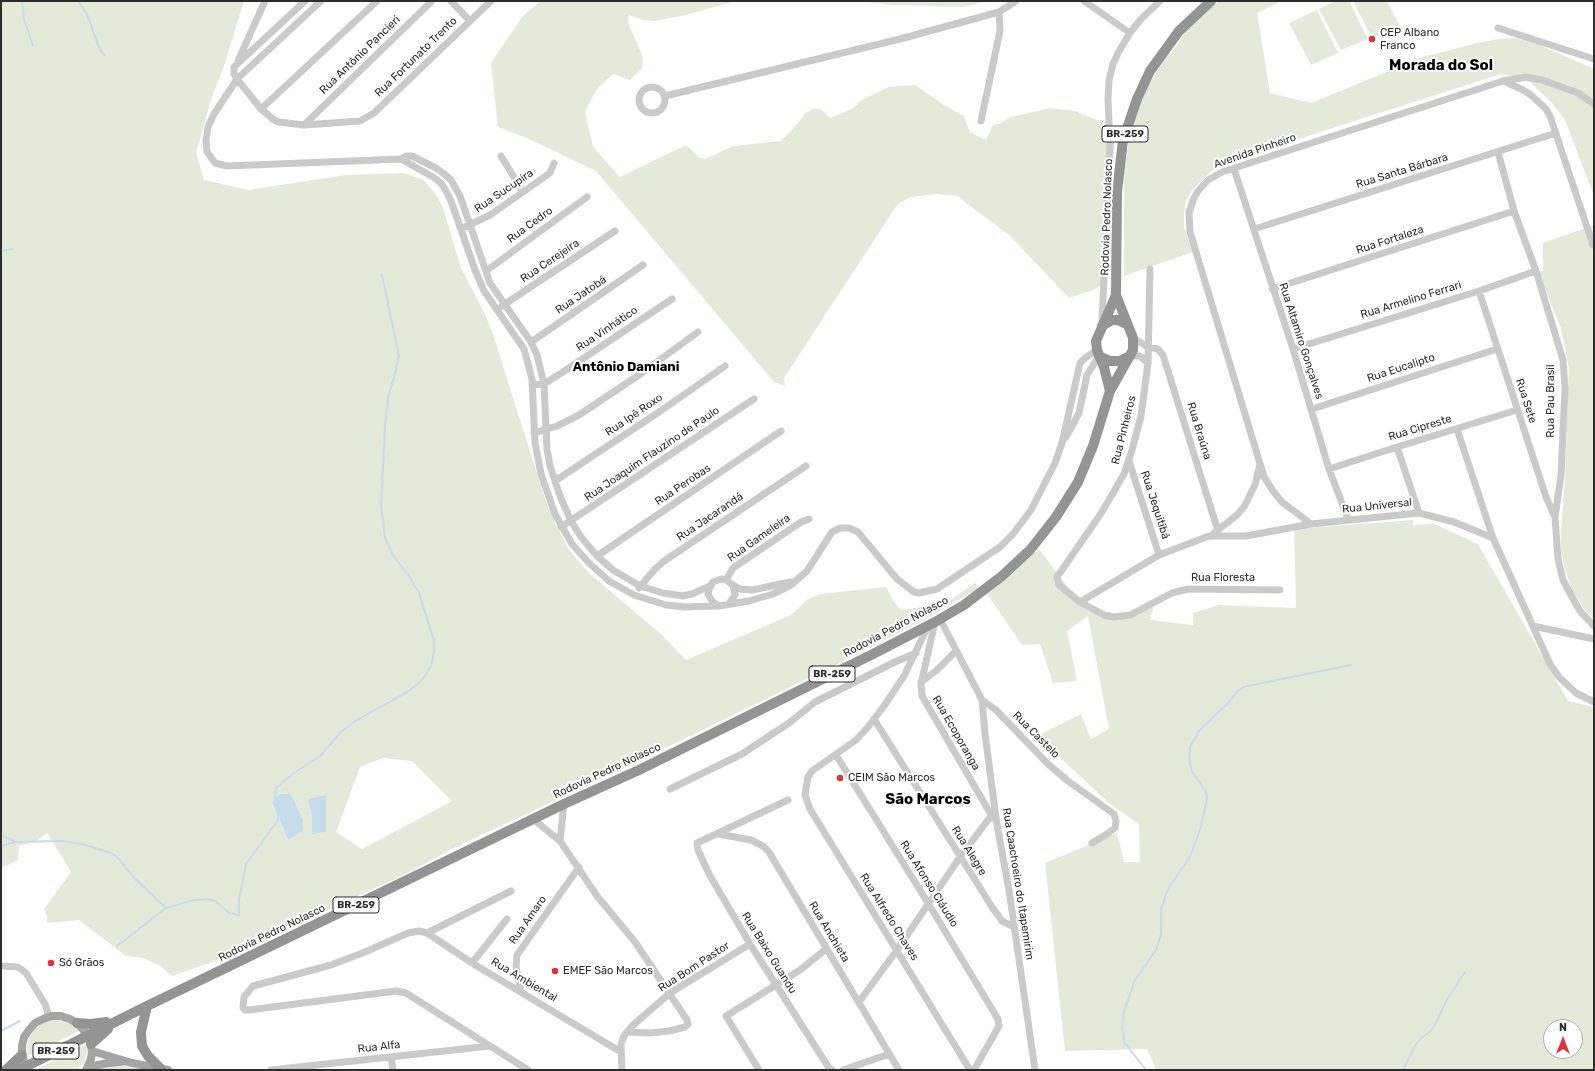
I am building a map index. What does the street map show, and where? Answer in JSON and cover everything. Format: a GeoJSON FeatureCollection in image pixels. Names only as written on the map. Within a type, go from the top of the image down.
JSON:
{"type":"FeatureCollection","features":[{"type":"Feature","properties":{"kind":"highway","name":"Rodovia Pedro Nolasco"},"geometry":{"type":"LineString","coordinates":[[24,1069],[90,1043],[118,1020],[532,819],[639,770],[934,622],[984,590],[1016,563],[1039,539],[1068,500],[1088,461],[1110,392],[1130,356],[1134,344],[1133,338],[1116,294],[1117,192],[1123,140],[1132,112],[1150,71],[1179,31],[1211,1]]}},
{"type":"Feature","properties":{"kind":"highway","name":"Rodovia Pedro Nolasco"},"geometry":{"type":"LineString","coordinates":[[1110,392],[1098,353],[1096,341],[1116,294]]}},
{"type":"Feature","properties":{"kind":"highway"},"geometry":{"type":"LineString","coordinates":[[1102,326],[1112,320],[1118,320],[1128,325]]}},
{"type":"Feature","properties":{"kind":"highway"},"geometry":{"type":"LineString","coordinates":[[1098,353],[1110,362],[1120,361],[1130,356]]}},
{"type":"Feature","properties":{"kind":"highway"},"geometry":{"type":"LineString","coordinates":[[147,1006],[141,1032],[142,1046],[148,1056],[165,1069]]}},
{"type":"Feature","properties":{"kind":"highway"},"geometry":{"type":"LineString","coordinates":[[78,1023],[97,1024],[118,1020]]}},
{"type":"Feature","properties":{"kind":"highway"},"geometry":{"type":"LineString","coordinates":[[6,1070],[22,1055]]}},
{"type":"Feature","properties":{"kind":"main road"},"geometry":{"type":"LineString","coordinates":[[24,1069],[22,1055],[24,1037],[35,1023],[49,1017],[61,1016],[78,1023],[90,1043],[132,1063]]}},
{"type":"Feature","properties":{"kind":"main road"},"geometry":{"type":"LineString","coordinates":[[90,1043],[87,1069],[108,1063],[132,1063],[165,1069]]}},
{"type":"Feature","properties":{"kind":"street"},"geometry":{"type":"LineString","coordinates":[[237,79],[234,71],[265,1]]}},
{"type":"Feature","properties":{"kind":"street"},"geometry":{"type":"LineString","coordinates":[[237,65],[305,1]]}},
{"type":"Feature","properties":{"kind":"street"},"geometry":{"type":"LineString","coordinates":[[321,1],[237,79],[225,96],[208,127],[206,140],[207,152],[215,163],[227,166],[401,159],[406,156],[412,156],[436,168],[451,180],[460,196],[490,283],[531,342],[537,355],[544,384],[547,449],[555,481],[571,521],[581,537],[597,556],[613,570],[640,586],[663,593],[683,596],[692,594],[710,586],[717,580],[726,580],[740,589],[752,590],[796,580]]}},
{"type":"Feature","properties":{"kind":"street"},"geometry":{"type":"LineString","coordinates":[[261,109],[377,1]]}},
{"type":"Feature","properties":{"kind":"street","name":"Rua Antônio Pancieri"},"geometry":{"type":"LineString","coordinates":[[304,125],[432,1]]}},
{"type":"Feature","properties":{"kind":"street"},"geometry":{"type":"LineString","coordinates":[[451,1],[470,21]]}},
{"type":"Feature","properties":{"kind":"street","name":"Rua Fortunato Trento"},"geometry":{"type":"LineString","coordinates":[[237,79],[261,109],[274,120],[279,122],[304,125],[360,122],[374,113],[491,1]]}},
{"type":"Feature","properties":{"kind":"street"},"geometry":{"type":"LineString","coordinates":[[665,96],[900,39],[999,12],[1016,1]]}},
{"type":"Feature","properties":{"kind":"street"},"geometry":{"type":"LineString","coordinates":[[1084,1],[1130,34]]}},
{"type":"Feature","properties":{"kind":"street"},"geometry":{"type":"LineString","coordinates":[[1102,326],[1110,146],[1108,99],[1109,80],[1118,53],[1130,34],[1141,19],[1160,1]]}},
{"type":"Feature","properties":{"kind":"street"},"geometry":{"type":"LineString","coordinates":[[981,122],[1000,31],[999,12]]}},
{"type":"Feature","properties":{"kind":"street"},"geometry":{"type":"LineString","coordinates":[[1498,28],[1594,59]]}},
{"type":"Feature","properties":{"kind":"street","name":"Avenida Pinheiro"},"geometry":{"type":"LineString","coordinates":[[1311,524],[1290,509],[1273,491],[1264,477],[1189,226],[1188,218],[1191,206],[1198,191],[1208,180],[1222,172],[1503,81],[1526,77],[1542,80],[1578,93],[1594,104]]}},
{"type":"Feature","properties":{"kind":"street"},"geometry":{"type":"LineString","coordinates":[[1503,81],[1523,90],[1540,103],[1550,116],[1593,245]]}},
{"type":"Feature","properties":{"kind":"street","name":"Rua Santa Bárbara"},"geometry":{"type":"LineString","coordinates":[[1254,229],[1556,133]]}},
{"type":"Feature","properties":{"kind":"street","name":"Rua Pau Brasil"},"geometry":{"type":"LineString","coordinates":[[1498,152],[1514,211],[1536,271],[1561,352],[1564,367],[1565,389],[1561,475],[1555,517],[1558,558],[1563,580],[1580,611],[1594,626]]}},
{"type":"Feature","properties":{"kind":"street"},"geometry":{"type":"LineString","coordinates":[[501,156],[523,192]]}},
{"type":"Feature","properties":{"kind":"street"},"geometry":{"type":"LineString","coordinates":[[401,159],[441,183],[451,201],[478,279],[484,291],[524,349],[533,385],[534,434],[537,457],[554,514],[561,527],[572,544],[589,563],[610,581],[634,595],[666,605],[690,607],[719,606],[760,599],[773,594],[796,580],[812,564],[832,532],[845,527],[858,532],[904,586],[914,592],[919,593],[937,589],[1000,547],[1014,534],[1031,510],[1055,464],[1062,442],[1080,363],[1085,358],[1098,353]]}},
{"type":"Feature","properties":{"kind":"street","name":"Rua Sucupira"},"geometry":{"type":"LineString","coordinates":[[460,229],[470,226],[490,215],[523,192],[550,173],[554,163]]}},
{"type":"Feature","properties":{"kind":"street","name":"Rua Altamiro Gonçalves"},"geometry":{"type":"LineString","coordinates":[[1234,169],[1272,289],[1293,349],[1330,469],[1348,519]]}},
{"type":"Feature","properties":{"kind":"street","name":"Rua Cedro"},"geometry":{"type":"LineString","coordinates":[[486,271],[587,197]]}},
{"type":"Feature","properties":{"kind":"street","name":"Rua Fortaleza"},"geometry":{"type":"LineString","coordinates":[[1272,289],[1514,211]]}},
{"type":"Feature","properties":{"kind":"street","name":"Rua Cerejeira"},"geometry":{"type":"LineString","coordinates":[[496,309],[505,305],[615,231]]}},
{"type":"Feature","properties":{"kind":"street","name":"Rua Jatobá"},"geometry":{"type":"LineString","coordinates":[[531,342],[644,265]]}},
{"type":"Feature","properties":{"kind":"street","name":"Rua Pinheiros"},"geometry":{"type":"LineString","coordinates":[[1057,577],[1102,512],[1124,474],[1129,461],[1141,416],[1148,363],[1150,269]]}},
{"type":"Feature","properties":{"kind":"street","name":"Rua Armelino Ferrari"},"geometry":{"type":"LineString","coordinates":[[1293,349],[1479,291],[1536,271]]}},
{"type":"Feature","properties":{"kind":"street","name":"Rua Sete"},"geometry":{"type":"LineString","coordinates":[[1479,291],[1546,497],[1555,517]]}},
{"type":"Feature","properties":{"kind":"street","name":"Rua Vinhático"},"geometry":{"type":"LineString","coordinates":[[533,385],[544,384],[672,299]]}},
{"type":"Feature","properties":{"kind":"street"},"geometry":{"type":"LineString","coordinates":[[534,434],[564,424],[639,375],[698,332]]}},
{"type":"Feature","properties":{"kind":"street","name":"Rua Braúna"},"geometry":{"type":"LineString","coordinates":[[1133,338],[1148,347],[1155,348],[1161,352],[1167,364],[1218,530]]}},
{"type":"Feature","properties":{"kind":"street","name":"Rua Eucalipto"},"geometry":{"type":"LineString","coordinates":[[1312,409],[1497,349]]}},
{"type":"Feature","properties":{"kind":"street"},"geometry":{"type":"LineString","coordinates":[[1062,442],[1079,413],[1087,376],[1098,353]]}},
{"type":"Feature","properties":{"kind":"street"},"geometry":{"type":"LineString","coordinates":[[1130,356],[1140,356],[1148,363]]}},
{"type":"Feature","properties":{"kind":"street","name":"Rua Ipê Roxo"},"geometry":{"type":"LineString","coordinates":[[555,481],[725,366]]}},
{"type":"Feature","properties":{"kind":"street","name":"Rua Joaquim Flauzino de Paulo"},"geometry":{"type":"LineString","coordinates":[[561,527],[754,399]]}},
{"type":"Feature","properties":{"kind":"street","name":"Rua Cipreste"},"geometry":{"type":"LineString","coordinates":[[1330,469],[1518,410]]}},
{"type":"Feature","properties":{"kind":"street"},"geometry":{"type":"LineString","coordinates":[[1457,429],[1492,538],[1550,664],[1559,677],[1576,693],[1594,702]]}},
{"type":"Feature","properties":{"kind":"street","name":"Rua Perobas"},"geometry":{"type":"LineString","coordinates":[[597,556],[781,431]]}},
{"type":"Feature","properties":{"kind":"street"},"geometry":{"type":"LineString","coordinates":[[1397,447],[1419,513]]}},
{"type":"Feature","properties":{"kind":"street","name":"Rua Jequitibá"},"geometry":{"type":"LineString","coordinates":[[1129,461],[1159,556]]}},
{"type":"Feature","properties":{"kind":"street"},"geometry":{"type":"LineString","coordinates":[[1209,536],[1237,515],[1244,507],[1255,485],[1260,464]]}},
{"type":"Feature","properties":{"kind":"street","name":"Rua Jacarandá"},"geometry":{"type":"LineString","coordinates":[[634,595],[640,586],[664,561],[806,466]]}},
{"type":"Feature","properties":{"kind":"street","name":"Rua Universal"},"geometry":{"type":"LineString","coordinates":[[1080,602],[1159,556],[1209,536],[1246,536],[1348,519],[1419,513],[1454,522],[1492,538]]}},
{"type":"Feature","properties":{"kind":"street","name":"Rua Gameleira"},"geometry":{"type":"LineString","coordinates":[[726,580],[733,568],[801,522],[809,519]]}},
{"type":"Feature","properties":{"kind":"street","name":"Rua Floresta"},"geometry":{"type":"LineString","coordinates":[[1057,577],[1061,588],[1080,602],[1108,616],[1126,617],[1172,593],[1188,589],[1280,590]]}},
{"type":"Feature","properties":{"kind":"street"},"geometry":{"type":"LineString","coordinates":[[729,604],[735,595],[733,585]]}},
{"type":"Feature","properties":{"kind":"street"},"geometry":{"type":"LineString","coordinates":[[710,586],[709,598],[719,606]]}},
{"type":"Feature","properties":{"kind":"street"},"geometry":{"type":"LineString","coordinates":[[836,755],[856,740],[874,720],[904,676],[934,622]]}},
{"type":"Feature","properties":{"kind":"street","name":"Rua Castelo"},"geometry":{"type":"LineString","coordinates":[[934,622],[956,651],[982,700],[996,710],[1053,769],[1114,814],[1116,821],[1115,828],[1092,842]]}},
{"type":"Feature","properties":{"kind":"street","name":"Rua Ecoporanga"},"geometry":{"type":"LineString","coordinates":[[934,622],[920,690],[925,703],[997,825]]}},
{"type":"Feature","properties":{"kind":"street"},"geometry":{"type":"LineString","coordinates":[[1533,626],[1594,639]]}},
{"type":"Feature","properties":{"kind":"street"},"geometry":{"type":"LineString","coordinates":[[921,682],[937,670],[956,651]]}},
{"type":"Feature","properties":{"kind":"street"},"geometry":{"type":"LineString","coordinates":[[670,789],[742,754],[789,723],[815,702],[896,661],[916,653]]}},
{"type":"Feature","properties":{"kind":"street","name":"Rua Caachoeiro do Itapemirim"},"geometry":{"type":"LineString","coordinates":[[982,700],[997,825],[1035,1070]]}},
{"type":"Feature","properties":{"kind":"street","name":"Rua Alegre"},"geometry":{"type":"LineString","coordinates":[[874,720],[998,916],[1002,921],[1014,927]]}},
{"type":"Feature","properties":{"kind":"street","name":"Rua Alfredo Chaves"},"geometry":{"type":"LineString","coordinates":[[836,755],[812,771],[808,778],[805,791],[810,809],[970,1070]]}},
{"type":"Feature","properties":{"kind":"street","name":"Rua Afonso Cláudio"},"geometry":{"type":"LineString","coordinates":[[836,755],[992,1006],[998,1019],[1000,1026],[974,1070]]}},
{"type":"Feature","properties":{"kind":"street"},"geometry":{"type":"LineString","coordinates":[[718,834],[788,800]]}},
{"type":"Feature","properties":{"kind":"street"},"geometry":{"type":"LineString","coordinates":[[560,841],[564,804]]}},
{"type":"Feature","properties":{"kind":"street"},"geometry":{"type":"LineString","coordinates":[[859,1002],[897,950],[960,856],[991,816]]}},
{"type":"Feature","properties":{"kind":"street"},"geometry":{"type":"LineString","coordinates":[[532,819],[560,841],[597,896],[635,942],[686,1016],[688,1024],[685,1027],[669,1031],[650,1033],[627,1032]]}},
{"type":"Feature","properties":{"kind":"street","name":"Rua Baixo Guandu"},"geometry":{"type":"LineString","coordinates":[[718,834],[697,843],[703,862],[750,944],[829,1068],[832,1070]]}},
{"type":"Feature","properties":{"kind":"street","name":"Rua Anchieta"},"geometry":{"type":"LineString","coordinates":[[718,834],[751,840],[763,846],[774,861],[899,1070]]}},
{"type":"Feature","properties":{"kind":"street","name":"Rua Amaro"},"geometry":{"type":"LineString","coordinates":[[522,992],[516,967],[517,955],[578,867]]}},
{"type":"Feature","properties":{"kind":"street"},"geometry":{"type":"LineString","coordinates":[[427,933],[511,891]]}},
{"type":"Feature","properties":{"kind":"street"},"geometry":{"type":"LineString","coordinates":[[472,963],[508,919]]}},
{"type":"Feature","properties":{"kind":"street","name":"Rua Ambiental"},"geometry":{"type":"LineString","coordinates":[[490,1046],[406,993],[402,992],[396,991],[249,1010],[245,1010],[243,1001],[245,994],[253,986],[331,965],[415,930],[427,933],[472,963],[621,1052]]}},
{"type":"Feature","properties":{"kind":"street","name":"Rua Bom Pastor"},"geometry":{"type":"LineString","coordinates":[[622,1070],[621,1044],[627,1032],[670,993],[750,944]]}},
{"type":"Feature","properties":{"kind":"street"},"geometry":{"type":"LineString","coordinates":[[759,1070],[726,1016],[810,963],[826,949]]}},
{"type":"Feature","properties":{"kind":"street"},"geometry":{"type":"LineString","coordinates":[[1,966],[18,967],[26,973],[46,1006],[49,1017]]}},
{"type":"Feature","properties":{"kind":"street"},"geometry":{"type":"LineString","coordinates":[[490,1046],[528,1070]]}},
{"type":"Feature","properties":{"kind":"street","name":"Rua Alfa"},"geometry":{"type":"LineString","coordinates":[[270,1070],[490,1046]]}},
{"type":"Feature","properties":{"kind":"street"},"geometry":{"type":"LineString","coordinates":[[843,1070],[889,1054]]}},
{"type":"Feature","properties":{"kind":"street"},"geometry":{"type":"LineString","coordinates":[[391,1057],[392,1070]]}},
{"type":"Feature","properties":{"kind":"green space"},"geometry":{"type":"Polygon","coordinates":[[[1,1],[244,1],[224,66],[211,100],[196,153],[204,180],[248,190],[346,175],[404,173],[424,180],[437,196],[443,208],[461,268],[485,314],[493,334],[545,499],[569,550],[589,573],[663,636],[686,660],[791,615],[808,599],[820,594],[886,587],[894,602],[901,610],[944,604],[975,583],[979,588],[928,618],[846,660],[610,775],[555,799],[556,800],[452,849],[410,872],[338,905],[248,950],[172,976],[161,966],[143,958],[126,956],[79,920],[47,923],[47,916],[44,909],[71,872],[47,833],[36,841],[19,846],[18,860],[1,868],[1,1]],[[383,758],[360,767],[336,832],[362,849],[452,801],[412,761],[383,758]],[[326,796],[308,799],[312,817],[312,833],[326,832],[326,796]],[[293,798],[272,802],[288,840],[303,820],[293,798]]]}},
{"type":"Feature","properties":{"kind":"green space"},"geometry":{"type":"Polygon","coordinates":[[[540,1],[736,1],[686,15],[655,21],[642,20],[629,15],[629,25],[643,57],[642,68],[630,80],[613,74],[596,90],[585,112],[593,147],[620,177],[686,145],[699,157],[705,159],[733,146],[780,141],[790,132],[806,113],[815,108],[822,110],[830,118],[852,109],[862,100],[888,87],[915,85],[944,105],[964,116],[970,132],[986,140],[993,125],[999,124],[1011,117],[1050,108],[1075,111],[1109,125],[1115,139],[1111,169],[1107,286],[1101,286],[1069,298],[1008,234],[958,196],[937,194],[911,197],[901,202],[895,208],[784,378],[785,386],[774,382],[596,171],[529,139],[498,127],[491,63],[522,17],[540,1]]]}},
{"type":"Feature","properties":{"kind":"green space"},"geometry":{"type":"Polygon","coordinates":[[[858,1],[989,1],[962,7],[891,5],[858,1]]]}},
{"type":"Feature","properties":{"kind":"green space"},"geometry":{"type":"Polygon","coordinates":[[[1219,1],[1282,1],[1257,13],[1270,93],[1311,103],[1423,57],[1499,39],[1515,38],[1533,42],[1594,69],[1594,196],[1565,120],[1552,103],[1530,82],[1513,76],[1501,74],[1218,165],[1193,189],[1186,201],[1184,227],[1193,252],[1124,276],[1124,175],[1130,130],[1136,106],[1165,58],[1173,51],[1186,31],[1210,7],[1219,1]]]}},
{"type":"Feature","properties":{"kind":"green space"},"geometry":{"type":"Polygon","coordinates":[[[1336,1],[1349,1],[1368,39],[1341,50],[1319,9],[1336,1]]]}},
{"type":"Feature","properties":{"kind":"green space"},"geometry":{"type":"Polygon","coordinates":[[[1353,1],[1387,1],[1400,26],[1372,38],[1353,1]]]}},
{"type":"Feature","properties":{"kind":"green space"},"geometry":{"type":"Polygon","coordinates":[[[1317,10],[1338,53],[1311,65],[1289,23],[1317,10]]]}},
{"type":"Feature","properties":{"kind":"green space"},"geometry":{"type":"Polygon","coordinates":[[[1594,225],[1594,619],[1585,610],[1572,590],[1561,552],[1569,369],[1561,328],[1538,272],[1543,271],[1543,243],[1594,225]]]}},
{"type":"Feature","properties":{"kind":"green space"},"geometry":{"type":"Polygon","coordinates":[[[1413,520],[1413,525],[1434,524],[1478,544],[1568,701],[1594,707],[1594,1070],[1156,1070],[1147,1049],[1065,1051],[1045,863],[1117,833],[1124,862],[1140,862],[1139,824],[1110,804],[1037,736],[1081,714],[1091,739],[1109,729],[1088,616],[1067,631],[1077,681],[1053,683],[1040,644],[1022,645],[987,594],[1012,574],[1039,549],[1081,602],[1106,617],[1130,618],[1156,599],[1150,620],[1193,625],[1193,613],[1218,605],[1296,608],[1294,529],[1413,520]]]}},
{"type":"Feature","properties":{"kind":"green space"},"geometry":{"type":"Polygon","coordinates":[[[55,1020],[66,1021],[74,1025],[79,1031],[28,1056],[27,1047],[29,1037],[35,1029],[44,1022],[55,1020]]]}},
{"type":"Feature","properties":{"kind":"green space"},"geometry":{"type":"Polygon","coordinates":[[[86,1044],[87,1052],[84,1062],[78,1070],[35,1070],[86,1044]]]}},
{"type":"Feature","properties":{"kind":"green space"},"geometry":{"type":"Polygon","coordinates":[[[114,1064],[139,1066],[160,1070],[95,1070],[98,1067],[114,1064]]]}},
{"type":"Feature","properties":{"kind":"water"},"geometry":{"type":"Polygon","coordinates":[[[280,794],[289,794],[293,798],[303,820],[303,831],[288,840],[272,802],[280,794]]]}},
{"type":"Feature","properties":{"kind":"water"},"geometry":{"type":"Polygon","coordinates":[[[326,795],[326,832],[312,834],[312,817],[308,799],[326,795]]]}},
{"type":"Feature","properties":{"kind":"waterway"},"geometry":{"type":"LineString","coordinates":[[22,1],[24,19],[33,46]]}},
{"type":"Feature","properties":{"kind":"waterway"},"geometry":{"type":"LineString","coordinates":[[78,1],[87,14],[98,45],[104,55]]}},
{"type":"Feature","properties":{"kind":"waterway"},"geometry":{"type":"LineString","coordinates":[[1,251],[13,249]]}},
{"type":"Feature","properties":{"kind":"waterway"},"geometry":{"type":"LineString","coordinates":[[275,800],[275,792],[277,787],[294,773],[320,756],[342,731],[357,720],[409,691],[422,680],[431,666],[434,652],[434,641],[419,593],[409,576],[394,557],[385,538],[381,506],[385,426],[388,398],[399,356],[382,275]]}},
{"type":"Feature","properties":{"kind":"waterway"},"geometry":{"type":"LineString","coordinates":[[1146,1070],[1124,1042],[1122,1027],[1124,1011],[1135,980],[1156,950],[1161,934],[1161,909],[1168,889],[1190,857],[1201,827],[1207,798],[1206,791],[1192,772],[1189,759],[1190,747],[1199,731],[1243,687],[1351,665]]}},
{"type":"Feature","properties":{"kind":"waterway"},"geometry":{"type":"LineString","coordinates":[[117,946],[166,908],[194,900],[208,899],[215,901],[229,913],[239,915],[239,900],[246,864],[278,820],[278,816]]}},
{"type":"Feature","properties":{"kind":"waterway"},"geometry":{"type":"LineString","coordinates":[[1,835],[14,841]]}},
{"type":"Feature","properties":{"kind":"waterway"},"geometry":{"type":"LineString","coordinates":[[1,846],[15,842],[61,841],[82,844],[111,853],[119,859],[133,877],[166,908]]}},
{"type":"Feature","properties":{"kind":"waterway"},"geometry":{"type":"LineString","coordinates":[[1403,1070],[1415,1046],[1421,1038],[1430,1032],[1436,1023],[1446,1001],[1465,972]]}},
{"type":"Feature","properties":{"kind":"waterway"},"geometry":{"type":"LineString","coordinates":[[1,1031],[20,1021]]}},
{"type":"Feature","properties":{"kind":"place","name":"CEP Albano Franco"},"geometry":{"type":"Point","coordinates":[1372,39]}},
{"type":"Feature","properties":{"kind":"place","name":"CEIM São Marcos"},"geometry":{"type":"Point","coordinates":[840,778]}},
{"type":"Feature","properties":{"kind":"place","name":"Só Grãos"},"geometry":{"type":"Point","coordinates":[51,963]}},
{"type":"Feature","properties":{"kind":"place","name":"EMEF São Marcos"},"geometry":{"type":"Point","coordinates":[555,971]}},
{"type":"Feature","properties":{"kind":"district","name":"Morada do Sol"},"geometry":{"type":"Point","coordinates":[1441,66]}},
{"type":"Feature","properties":{"kind":"district","name":"Antônio Damiani"},"geometry":{"type":"Point","coordinates":[626,367]}},
{"type":"Feature","properties":{"kind":"district","name":"São Marcos"},"geometry":{"type":"Point","coordinates":[928,800]}}]}
